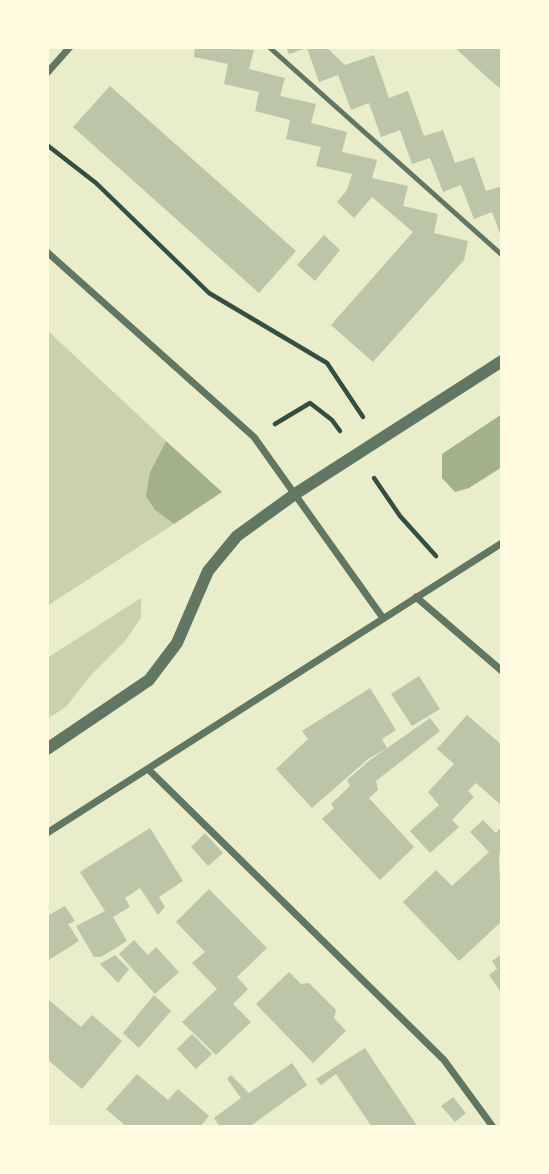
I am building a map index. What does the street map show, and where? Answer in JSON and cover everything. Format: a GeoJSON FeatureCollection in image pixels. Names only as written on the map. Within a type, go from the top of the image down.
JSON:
{"type":"FeatureCollection","features":[{"type":"Feature","properties":{"kind":"street"},"geometry":{"type":"LineString","coordinates":[[47,73],[70,47]]}},
{"type":"Feature","properties":{"kind":"street"},"geometry":{"type":"LineString","coordinates":[[47,252],[254,438],[383,618]]}},
{"type":"Feature","properties":{"kind":"street"},"geometry":{"type":"LineString","coordinates":[[47,749],[149,680],[177,643],[197,593],[215,561],[237,536],[295,494],[502,361]]}},
{"type":"Feature","properties":{"kind":"street"},"geometry":{"type":"LineString","coordinates":[[47,833],[502,543]]}},
{"type":"Feature","properties":{"kind":"street"},"geometry":{"type":"LineString","coordinates":[[416,597],[502,671]]}},
{"type":"Feature","properties":{"kind":"street"},"geometry":{"type":"LineString","coordinates":[[149,770],[444,1060],[493,1127]]}},
{"type":"Feature","properties":{"kind":"lane"},"geometry":{"type":"LineString","coordinates":[[269,47],[502,255]]}},
{"type":"Feature","properties":{"kind":"path"},"geometry":{"type":"LineString","coordinates":[[47,145],[96,183],[209,293],[327,363],[378,442]]}},
{"type":"Feature","properties":{"kind":"shaded area"},"geometry":{"type":"Polygon","coordinates":[[[47,330],[166,441],[150,472],[155,510],[174,524],[47,606],[47,330]]]}},
{"type":"Feature","properties":{"kind":"shaded area"},"geometry":{"type":"Polygon","coordinates":[[[502,414],[502,467],[469,488],[455,492],[442,478],[442,454],[502,414]]]}},
{"type":"Feature","properties":{"kind":"shaded area"},"geometry":{"type":"Polygon","coordinates":[[[166,441],[222,492],[174,524],[155,510],[146,496],[150,472],[166,441]]]}},
{"type":"Feature","properties":{"kind":"shaded area"},"geometry":{"type":"Polygon","coordinates":[[[141,598],[141,618],[125,641],[90,676],[66,707],[47,719],[47,658],[141,598]]]}},
{"type":"Feature","properties":{"kind":"building"},"geometry":{"type":"Polygon","coordinates":[[[195,47],[254,50],[249,69],[285,78],[280,96],[316,104],[311,123],[347,132],[342,152],[377,160],[372,178],[408,186],[403,206],[438,214],[434,233],[468,241],[464,260],[373,362],[331,325],[413,232],[372,197],[354,218],[337,202],[347,190],[352,174],[316,166],[321,147],[286,139],[290,120],[255,111],[259,92],[224,84],[228,64],[194,57],[195,47]]]}},
{"type":"Feature","properties":{"kind":"building"},"geometry":{"type":"Polygon","coordinates":[[[286,47],[326,47],[345,65],[374,55],[389,98],[408,91],[424,136],[443,130],[455,163],[474,157],[486,191],[502,186],[502,239],[492,212],[474,219],[461,185],[443,192],[430,158],[412,164],[400,130],[381,137],[369,103],[351,110],[338,75],[319,82],[307,48],[289,54],[286,47]]]}},
{"type":"Feature","properties":{"kind":"building"},"geometry":{"type":"Polygon","coordinates":[[[454,47],[502,47],[502,90],[489,79],[454,47]]]}},
{"type":"Feature","properties":{"kind":"building"},"geometry":{"type":"Polygon","coordinates":[[[110,86],[296,251],[259,293],[73,127],[110,86]]]}},
{"type":"Feature","properties":{"kind":"building"},"geometry":{"type":"Polygon","coordinates":[[[324,235],[340,250],[315,281],[297,265],[324,235]]]}},
{"type":"Feature","properties":{"kind":"building"},"geometry":{"type":"Polygon","coordinates":[[[419,676],[440,709],[412,726],[391,694],[419,676]]]}},
{"type":"Feature","properties":{"kind":"building"},"geometry":{"type":"Polygon","coordinates":[[[370,688],[396,730],[382,739],[387,748],[368,759],[312,808],[276,769],[308,739],[302,731],[370,688]]]}},
{"type":"Feature","properties":{"kind":"building"},"geometry":{"type":"Polygon","coordinates":[[[467,715],[502,745],[502,801],[500,804],[476,783],[468,791],[474,797],[452,820],[459,827],[430,853],[410,831],[439,805],[428,792],[454,764],[437,749],[467,715]]]}},
{"type":"Feature","properties":{"kind":"building"},"geometry":{"type":"Polygon","coordinates":[[[430,718],[440,731],[376,781],[378,790],[369,798],[414,847],[380,880],[322,819],[334,808],[331,804],[350,786],[347,780],[370,760],[430,718]]]}},
{"type":"Feature","properties":{"kind":"building"},"geometry":{"type":"Polygon","coordinates":[[[483,820],[496,833],[502,826],[499,861],[502,921],[459,961],[403,902],[436,870],[452,886],[489,852],[470,832],[483,820]]]}},
{"type":"Feature","properties":{"kind":"building"},"geometry":{"type":"Polygon","coordinates":[[[150,828],[183,881],[159,897],[165,907],[158,915],[140,888],[125,898],[130,907],[113,917],[127,941],[101,957],[94,957],[76,926],[105,911],[80,872],[150,828]]]}},
{"type":"Feature","properties":{"kind":"building"},"geometry":{"type":"Polygon","coordinates":[[[205,833],[223,853],[208,866],[191,847],[205,833]]]}},
{"type":"Feature","properties":{"kind":"building"},"geometry":{"type":"Polygon","coordinates":[[[209,889],[267,948],[237,977],[248,989],[233,1004],[251,1022],[216,1055],[182,1022],[217,989],[192,963],[205,952],[176,922],[209,889]]]}},
{"type":"Feature","properties":{"kind":"building"},"geometry":{"type":"Polygon","coordinates":[[[65,906],[75,921],[68,924],[79,941],[47,961],[47,916],[65,906]]]}},
{"type":"Feature","properties":{"kind":"building"},"geometry":{"type":"Polygon","coordinates":[[[134,940],[148,955],[156,947],[179,972],[155,994],[119,954],[134,940]]]}},
{"type":"Feature","properties":{"kind":"building"},"geometry":{"type":"Polygon","coordinates":[[[502,954],[502,994],[489,975],[497,969],[492,961],[502,954]]]}},
{"type":"Feature","properties":{"kind":"building"},"geometry":{"type":"Polygon","coordinates":[[[115,955],[129,969],[118,983],[100,964],[115,955]]]}},
{"type":"Feature","properties":{"kind":"building"},"geometry":{"type":"Polygon","coordinates":[[[289,972],[301,984],[309,983],[336,1010],[334,1018],[346,1031],[313,1063],[256,1004],[289,972]]]}},
{"type":"Feature","properties":{"kind":"building"},"geometry":{"type":"Polygon","coordinates":[[[154,995],[171,1011],[139,1048],[123,1033],[154,995]]]}},
{"type":"Feature","properties":{"kind":"building"},"geometry":{"type":"Polygon","coordinates":[[[49,1000],[81,1027],[92,1015],[122,1041],[82,1089],[47,1059],[49,1000]]]}},
{"type":"Feature","properties":{"kind":"building"},"geometry":{"type":"Polygon","coordinates":[[[192,1034],[212,1054],[196,1069],[177,1049],[192,1034]]]}},
{"type":"Feature","properties":{"kind":"building"},"geometry":{"type":"Polygon","coordinates":[[[365,1048],[418,1127],[372,1127],[336,1074],[321,1085],[316,1079],[365,1048]]]}},
{"type":"Feature","properties":{"kind":"building"},"geometry":{"type":"Polygon","coordinates":[[[292,1063],[307,1085],[249,1127],[220,1127],[214,1118],[241,1098],[227,1079],[231,1075],[249,1093],[292,1063]]]}},
{"type":"Feature","properties":{"kind":"building"},"geometry":{"type":"Polygon","coordinates":[[[137,1074],[168,1100],[178,1089],[209,1116],[200,1127],[127,1127],[106,1109],[137,1074]]]}},
{"type":"Feature","properties":{"kind":"building"},"geometry":{"type":"Polygon","coordinates":[[[453,1097],[466,1113],[455,1122],[441,1106],[453,1097]]]}}]}
